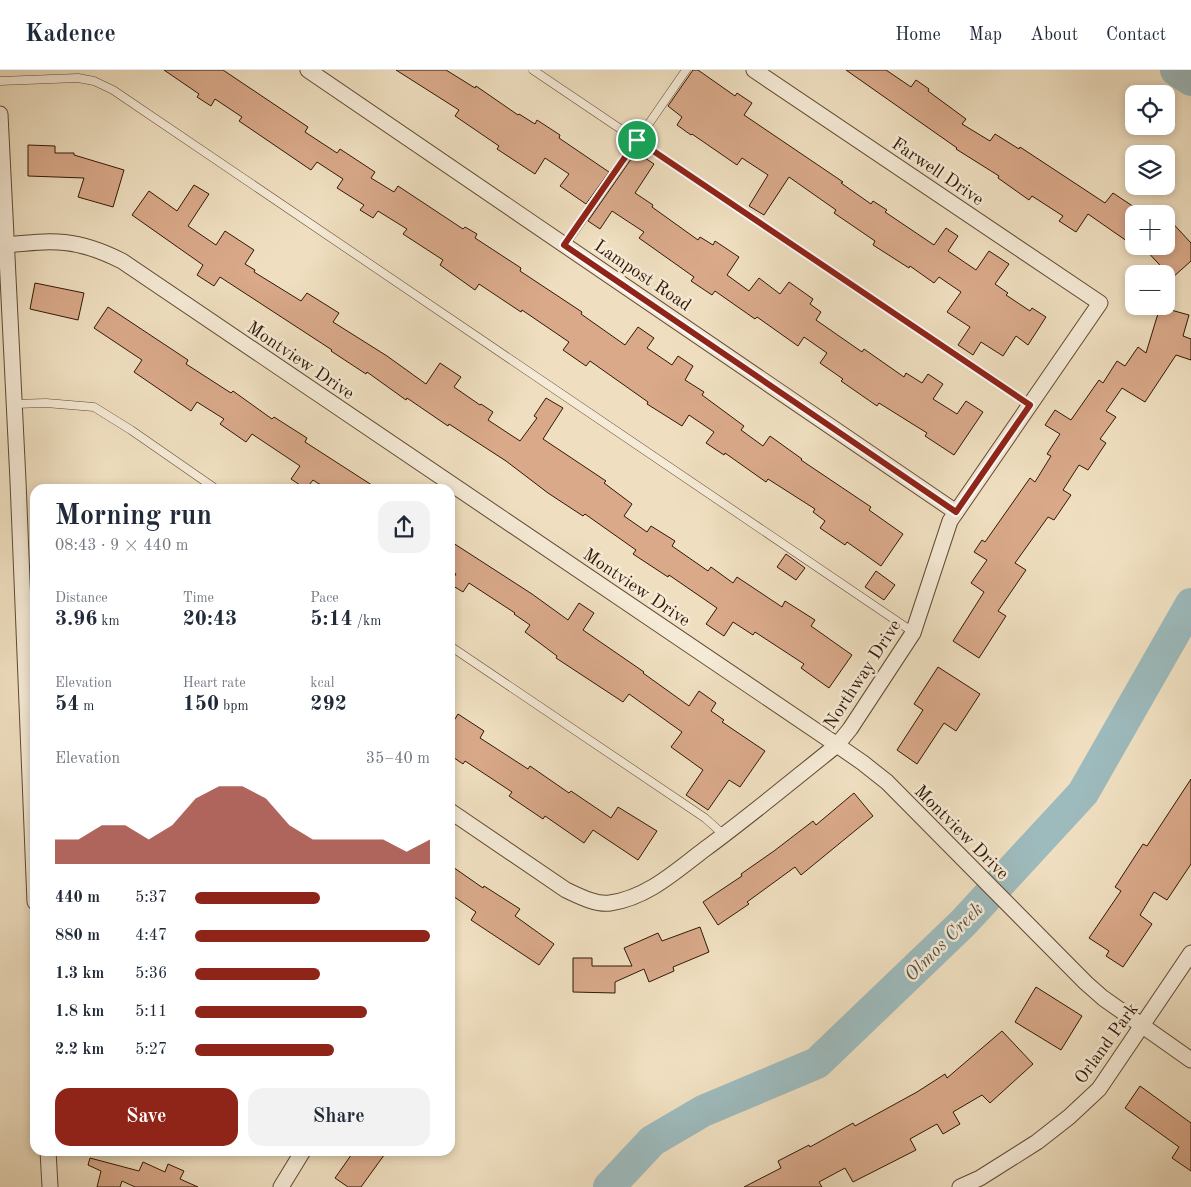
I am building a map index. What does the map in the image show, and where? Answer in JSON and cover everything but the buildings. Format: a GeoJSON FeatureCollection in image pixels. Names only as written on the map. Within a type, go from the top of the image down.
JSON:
{"type":"FeatureCollection","features":[{"type":"Feature","properties":{"kind":"street","name":"Lampost Road"},"geometry":{"type":"LineString","coordinates":[[308,70],[956,512]]}},
{"type":"Feature","properties":{"kind":"street","name":"Farwell Drive"},"geometry":{"type":"LineString","coordinates":[[754,70],[1100,303]]}},
{"type":"Feature","properties":{"kind":"street"},"geometry":{"type":"LineString","coordinates":[[0,114],[14,404],[28,579],[30,671]]}},
{"type":"Feature","properties":{"kind":"street","name":"Montview Drive"},"geometry":{"type":"LineString","coordinates":[[5,245],[48,241],[74,242],[99,250],[122,261],[451,484]]}},
{"type":"Feature","properties":{"kind":"street","name":"Northway Drive"},"geometry":{"type":"LineString","coordinates":[[455,814],[566,890],[607,904],[630,899],[652,888],[724,835],[837,745],[850,729],[913,632],[950,521],[1100,303]]}},
{"type":"Feature","properties":{"kind":"street","name":"Montview Drive"},"geometry":{"type":"LineString","coordinates":[[455,486],[863,763],[887,782],[1097,993],[1191,1060]]}},
{"type":"Feature","properties":{"kind":"street","name":"Orland Park"},"geometry":{"type":"LineString","coordinates":[[960,1187],[983,1182],[1038,1142],[1099,1089],[1191,953]]}},
{"type":"Feature","properties":{"kind":"street"},"geometry":{"type":"LineString","coordinates":[[48,1156],[50,1187]]}},
{"type":"Feature","properties":{"kind":"street"},"geometry":{"type":"LineString","coordinates":[[281,1187],[301,1156]]}},
{"type":"Feature","properties":{"kind":"lane"},"geometry":{"type":"LineString","coordinates":[[533,70],[1030,405]]}},
{"type":"Feature","properties":{"kind":"lane"},"geometry":{"type":"LineString","coordinates":[[564,245],[686,70]]}},
{"type":"Feature","properties":{"kind":"lane"},"geometry":{"type":"LineString","coordinates":[[0,81],[78,78],[94,80],[113,90],[913,632]]}},
{"type":"Feature","properties":{"kind":"lane"},"geometry":{"type":"LineString","coordinates":[[14,404],[46,403],[94,407],[131,430],[209,484]]}},
{"type":"Feature","properties":{"kind":"lane"},"geometry":{"type":"LineString","coordinates":[[455,649],[705,818],[724,835]]}},
{"type":"Feature","properties":{"kind":"waterway","name":"Olmos Creek"},"geometry":{"type":"LineString","coordinates":[[1176,70],[1191,80]]}},
{"type":"Feature","properties":{"kind":"waterway","name":"Olmos Creek"},"geometry":{"type":"LineString","coordinates":[[609,1187],[652,1141],[703,1111],[817,1063],[963,923],[1083,793],[1191,604]]}},
{"type":"Feature","properties":{"kind":"route"},"geometry":{"type":"LineString","coordinates":[[637,140],[1030,405],[956,512],[564,245],[637,140]]}}]}
